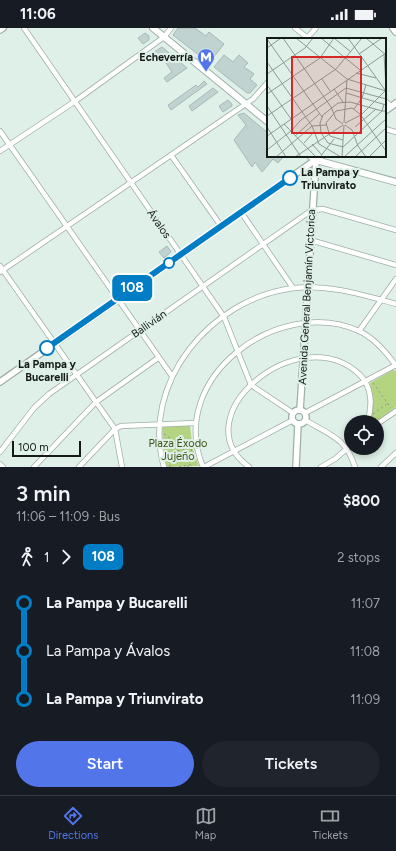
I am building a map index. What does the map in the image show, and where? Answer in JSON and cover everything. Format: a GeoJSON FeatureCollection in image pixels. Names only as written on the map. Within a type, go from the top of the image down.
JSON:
{"type":"FeatureCollection","features":[{"type":"Feature","properties":{"kind":"main road"},"geometry":{"type":"LineString","coordinates":[[153,28],[267,121]]}},
{"type":"Feature","properties":{"kind":"main road"},"geometry":{"type":"LineString","coordinates":[[393,28],[396,32]]}},
{"type":"Feature","properties":{"kind":"main road"},"geometry":{"type":"LineString","coordinates":[[316,157],[396,182]]}},
{"type":"Feature","properties":{"kind":"street","name":"Ávalos"},"geometry":{"type":"LineString","coordinates":[[24,28],[224,317],[251,385]]}},
{"type":"Feature","properties":{"kind":"street"},"geometry":{"type":"LineString","coordinates":[[0,151],[74,102],[164,37],[171,28]]}},
{"type":"Feature","properties":{"kind":"street"},"geometry":{"type":"LineString","coordinates":[[295,28],[307,38],[316,28]]}},
{"type":"Feature","properties":{"kind":"street"},"geometry":{"type":"LineString","coordinates":[[122,467],[115,429],[1,270],[253,99],[267,83]]}},
{"type":"Feature","properties":{"kind":"street"},"geometry":{"type":"LineString","coordinates":[[386,110],[394,104]]}},
{"type":"Feature","properties":{"kind":"street"},"geometry":{"type":"LineString","coordinates":[[386,129],[396,132]]}},
{"type":"Feature","properties":{"kind":"street"},"geometry":{"type":"LineString","coordinates":[[0,131],[139,332],[172,376]]}},
{"type":"Feature","properties":{"kind":"street"},"geometry":{"type":"LineString","coordinates":[[171,155],[221,226]]}},
{"type":"Feature","properties":{"kind":"street"},"geometry":{"type":"LineString","coordinates":[[0,382],[316,157]]}},
{"type":"Feature","properties":{"kind":"street","name":"Avenida General Benjamín Victorica"},"geometry":{"type":"LineString","coordinates":[[305,420],[302,412],[303,358],[316,157]]}},
{"type":"Feature","properties":{"kind":"street"},"geometry":{"type":"LineString","coordinates":[[312,210],[323,209],[396,230]]}},
{"type":"Feature","properties":{"kind":"street","name":"Ballivián"},"geometry":{"type":"LineString","coordinates":[[0,452],[43,399],[312,210]]}},
{"type":"Feature","properties":{"kind":"street"},"geometry":{"type":"LineString","coordinates":[[240,212],[293,288]]}},
{"type":"Feature","properties":{"kind":"street"},"geometry":{"type":"LineString","coordinates":[[310,240],[396,265]]}},
{"type":"Feature","properties":{"kind":"street"},"geometry":{"type":"LineString","coordinates":[[359,331],[396,279]]}},
{"type":"Feature","properties":{"kind":"street"},"geometry":{"type":"LineString","coordinates":[[164,467],[159,444],[159,425],[162,404],[172,376],[192,346],[224,317],[244,305],[267,295],[293,288],[307,287],[335,289],[396,304]]}},
{"type":"Feature","properties":{"kind":"street"},"geometry":{"type":"LineString","coordinates":[[293,414],[302,412],[396,366],[377,344],[359,331],[336,325],[305,324],[272,332],[251,342],[237,352],[220,368],[200,401],[195,422],[196,445],[203,467],[296,422],[305,420],[344,444]]}},
{"type":"Feature","properties":{"kind":"street"},"geometry":{"type":"LineString","coordinates":[[34,467],[96,402],[158,358]]}},
{"type":"Feature","properties":{"kind":"street"},"geometry":{"type":"LineString","coordinates":[[249,467],[234,451],[229,436],[230,420],[236,404],[251,385],[271,370],[303,358],[327,358],[342,362],[355,370],[368,381],[370,398],[368,415]]}},
{"type":"Feature","properties":{"kind":"street"},"geometry":{"type":"LineString","coordinates":[[251,385],[293,414],[296,422],[296,467]]}},
{"type":"Feature","properties":{"kind":"street"},"geometry":{"type":"LineString","coordinates":[[384,419],[395,411]]}},
{"type":"Feature","properties":{"kind":"street"},"geometry":{"type":"LineString","coordinates":[[79,467],[115,429],[124,425],[159,425],[195,422]]}},
{"type":"Feature","properties":{"kind":"street"},"geometry":{"type":"LineString","coordinates":[[321,467],[344,451]]}},
{"type":"Feature","properties":{"kind":"street"},"geometry":{"type":"LineString","coordinates":[[381,467],[396,453]]}},
{"type":"Feature","properties":{"kind":"street"},"geometry":{"type":"LineString","coordinates":[[351,455],[355,467]]}},
{"type":"Feature","properties":{"kind":"street"},"geometry":{"type":"LineString","coordinates":[[0,464],[4,467]]}},
{"type":"Feature","properties":{"kind":"path"},"geometry":{"type":"LineString","coordinates":[[368,381],[387,404],[395,411]]}},
{"type":"Feature","properties":{"kind":"path"},"geometry":{"type":"LineString","coordinates":[[374,415],[387,404]]}},
{"type":"Feature","properties":{"kind":"path"},"geometry":{"type":"LineString","coordinates":[[159,425],[167,438],[179,443],[196,445]]}},
{"type":"Feature","properties":{"kind":"path"},"geometry":{"type":"LineString","coordinates":[[179,438],[179,443]]}},
{"type":"Feature","properties":{"kind":"path"},"geometry":{"type":"LineString","coordinates":[[170,467],[167,453],[191,448],[194,464]]}},
{"type":"Feature","properties":{"kind":"path"},"geometry":{"type":"LineString","coordinates":[[179,467],[194,464]]}},
{"type":"Feature","properties":{"kind":"path"},"geometry":{"type":"LineString","coordinates":[[187,467],[194,464]]}},
{"type":"Feature","properties":{"kind":"green space"},"geometry":{"type":"Polygon","coordinates":[[[393,370],[396,371],[396,407],[384,416],[384,415],[370,415],[372,405],[370,383],[393,370]]]}},
{"type":"Feature","properties":{"kind":"green space","name":"Plaza Éxodo Jujeño"},"geometry":{"type":"Polygon","coordinates":[[[162,426],[190,426],[193,450],[199,466],[167,467],[164,455],[162,426]]]}},
{"type":"Feature","properties":{"kind":"building"},"geometry":{"type":"Polygon","coordinates":[[[178,28],[195,28],[206,36],[209,32],[224,44],[209,63],[173,35],[178,28]]]}},
{"type":"Feature","properties":{"kind":"building"},"geometry":{"type":"Polygon","coordinates":[[[145,33],[149,36],[149,40],[143,44],[138,38],[145,33]]]}},
{"type":"Feature","properties":{"kind":"building"},"geometry":{"type":"Polygon","coordinates":[[[162,47],[187,68],[167,82],[164,78],[172,72],[164,60],[159,56],[154,59],[151,54],[162,47]]]}},
{"type":"Feature","properties":{"kind":"building"},"geometry":{"type":"Polygon","coordinates":[[[224,55],[233,62],[239,55],[248,63],[244,67],[254,74],[250,79],[257,85],[250,93],[247,93],[214,67],[224,55]]]}},
{"type":"Feature","properties":{"kind":"building"},"geometry":{"type":"Polygon","coordinates":[[[204,81],[207,84],[171,110],[168,105],[196,85],[198,87],[204,81]]]}},
{"type":"Feature","properties":{"kind":"building"},"geometry":{"type":"Polygon","coordinates":[[[213,88],[218,92],[192,111],[189,106],[213,88]]]}},
{"type":"Feature","properties":{"kind":"building"},"geometry":{"type":"Polygon","coordinates":[[[228,100],[232,106],[223,112],[219,106],[228,100]]]}},
{"type":"Feature","properties":{"kind":"building"},"geometry":{"type":"Polygon","coordinates":[[[244,113],[267,132],[267,157],[283,157],[278,163],[273,159],[262,172],[255,162],[252,167],[234,140],[246,125],[238,115],[244,113]]]}},
{"type":"Feature","properties":{"kind":"building"},"geometry":{"type":"Polygon","coordinates":[[[167,246],[171,252],[164,258],[159,252],[167,246]]]}},
{"type":"Feature","properties":{"kind":"bus line","name":"108"},"geometry":{"type":"LineString","coordinates":[[47,348],[290,178]]}},
{"type":"Feature","properties":{"kind":"place","name":"Echeverría"},"geometry":{"type":"Point","coordinates":[206,72]}},
{"type":"Feature","properties":{"kind":"place","name":"La Pampa y Triunvirato"},"geometry":{"type":"Point","coordinates":[290,178]}},
{"type":"Feature","properties":{"kind":"place","name":"La Pampa y Bucarelli"},"geometry":{"type":"Point","coordinates":[47,348]}}]}
